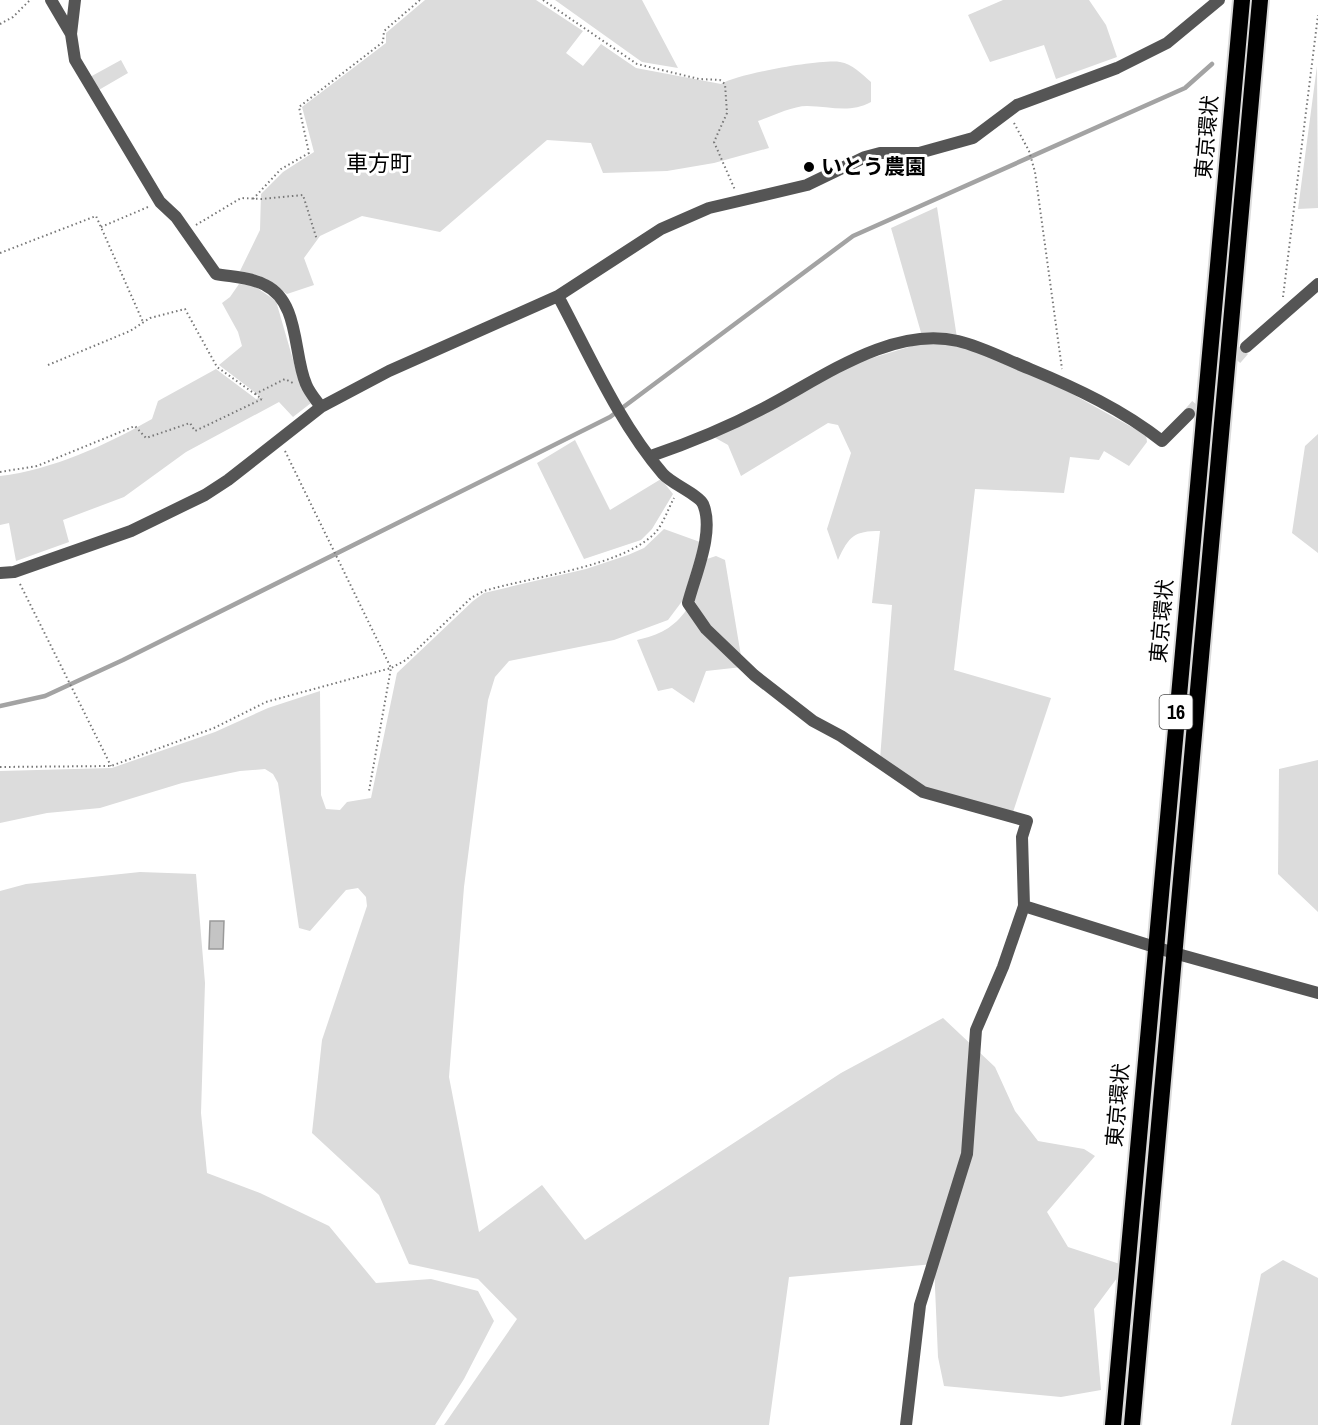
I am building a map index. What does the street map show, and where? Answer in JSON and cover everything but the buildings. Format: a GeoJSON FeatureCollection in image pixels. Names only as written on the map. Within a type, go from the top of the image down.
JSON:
{"type":"FeatureCollection","features":[{"type":"Feature","properties":{"kind":"highway","name":"東京環状"},"geometry":{"type":"LineString","coordinates":[[1113,1425],[1242,0]]}},
{"type":"Feature","properties":{"kind":"highway","name":"東京環状"},"geometry":{"type":"LineString","coordinates":[[1132,1425],[1260,0]]}},
{"type":"Feature","properties":{"kind":"street"},"geometry":{"type":"LineString","coordinates":[[51,0],[71,34]]}},
{"type":"Feature","properties":{"kind":"street"},"geometry":{"type":"LineString","coordinates":[[75,0],[71,34],[75,60],[85,82],[160,202],[186,231],[216,274],[253,280],[268,286],[279,295],[295,337],[305,378],[321,407]]}},
{"type":"Feature","properties":{"kind":"street"},"geometry":{"type":"LineString","coordinates":[[0,573],[14,572],[131,531],[172,512],[228,480],[321,407],[388,371],[558,296],[661,229],[708,208],[807,185],[865,157],[880,153],[919,153],[961,143],[986,130],[1017,105],[1117,68],[1160,46],[1219,0]]}},
{"type":"Feature","properties":{"kind":"street"},"geometry":{"type":"LineString","coordinates":[[1246,347],[1318,284]]}},
{"type":"Feature","properties":{"kind":"street"},"geometry":{"type":"LineString","coordinates":[[558,296],[615,403],[663,474],[700,500],[704,506],[706,532],[688,603],[706,629],[783,699],[923,792],[1027,821],[1022,837],[1024,906],[1003,967],[976,1030],[967,1154],[920,1305],[906,1425]]}},
{"type":"Feature","properties":{"kind":"street"},"geometry":{"type":"LineString","coordinates":[[651,456],[737,422],[846,362],[884,347],[923,340],[957,341],[1065,383],[1142,425],[1162,441],[1189,414]]}},
{"type":"Feature","properties":{"kind":"street"},"geometry":{"type":"LineString","coordinates":[[1024,906],[1174,953],[1318,993]]}},
{"type":"Feature","properties":{"kind":"path"},"geometry":{"type":"LineString","coordinates":[[0,24],[13,17],[30,0]]}},
{"type":"Feature","properties":{"kind":"path"},"geometry":{"type":"LineString","coordinates":[[253,199],[281,169],[309,153],[299,107],[383,42],[384,31],[420,0]]}},
{"type":"Feature","properties":{"kind":"path"},"geometry":{"type":"LineString","coordinates":[[543,0],[638,64],[699,79],[720,80],[725,84],[727,112],[714,142],[740,200]]}},
{"type":"Feature","properties":{"kind":"path"},"geometry":{"type":"LineString","coordinates":[[1280,318],[1318,15]]}},
{"type":"Feature","properties":{"kind":"path"},"geometry":{"type":"LineString","coordinates":[[1008,111],[1029,151],[1035,172],[1056,339],[1065,383]]}},
{"type":"Feature","properties":{"kind":"path"},"geometry":{"type":"LineString","coordinates":[[186,231],[241,198],[303,195],[317,240]]}},
{"type":"Feature","properties":{"kind":"path"},"geometry":{"type":"LineString","coordinates":[[101,227],[160,202]]}},
{"type":"Feature","properties":{"kind":"path"},"geometry":{"type":"LineString","coordinates":[[0,253],[96,216],[143,322]]}},
{"type":"Feature","properties":{"kind":"path"},"geometry":{"type":"LineString","coordinates":[[0,472],[37,466],[135,426],[146,438],[190,423],[195,431],[262,399],[217,367],[185,309],[143,322],[130,331],[48,365]]}},
{"type":"Feature","properties":{"kind":"path"},"geometry":{"type":"LineString","coordinates":[[255,394],[285,379],[295,384],[305,378]]}},
{"type":"Feature","properties":{"kind":"path"},"geometry":{"type":"LineString","coordinates":[[280,440],[391,668],[369,791]]}},
{"type":"Feature","properties":{"kind":"path"},"geometry":{"type":"LineString","coordinates":[[0,766],[111,766],[214,728],[266,702],[391,668],[406,660],[471,598],[484,591],[627,553],[642,545],[657,532],[680,488]]}},
{"type":"Feature","properties":{"kind":"path"},"geometry":{"type":"LineString","coordinates":[[14,572],[111,766]]}},
{"type":"Feature","properties":{"kind":"shaded area"},"geometry":{"type":"Polygon","coordinates":[[[425,0],[536,0],[583,31],[566,53],[583,66],[601,44],[636,68],[721,84],[779,68],[840,62],[853,67],[871,82],[871,102],[847,109],[801,106],[789,109],[758,121],[769,148],[714,163],[667,171],[603,173],[591,143],[547,140],[440,232],[362,216],[320,236],[304,258],[314,285],[287,294],[260,276],[240,271],[260,230],[261,194],[283,172],[314,152],[302,107],[386,43],[386,33],[425,0]]]}},
{"type":"Feature","properties":{"kind":"shaded area"},"geometry":{"type":"Polygon","coordinates":[[[555,0],[642,0],[678,68],[642,62],[555,0]]]}},
{"type":"Feature","properties":{"kind":"shaded area"},"geometry":{"type":"Polygon","coordinates":[[[1003,0],[1089,0],[1106,25],[1117,57],[1056,79],[1044,45],[990,62],[968,15],[1003,0]]]}},
{"type":"Feature","properties":{"kind":"shaded area"},"geometry":{"type":"Polygon","coordinates":[[[121,60],[128,73],[97,91],[90,77],[121,60]]]}},
{"type":"Feature","properties":{"kind":"shaded area"},"geometry":{"type":"Polygon","coordinates":[[[1317,66],[1318,208],[1298,209],[1317,66]]]}},
{"type":"Feature","properties":{"kind":"shaded area"},"geometry":{"type":"Polygon","coordinates":[[[937,207],[957,338],[922,336],[891,228],[937,207]]]}},
{"type":"Feature","properties":{"kind":"shaded area"},"geometry":{"type":"Polygon","coordinates":[[[239,284],[253,285],[276,301],[300,384],[311,403],[293,417],[279,402],[186,452],[124,497],[63,520],[69,542],[16,561],[9,523],[0,525],[0,476],[59,462],[116,438],[152,419],[158,401],[216,369],[256,399],[261,397],[219,365],[242,346],[238,332],[222,303],[230,297],[239,284]]]}},
{"type":"Feature","properties":{"kind":"shaded area"},"geometry":{"type":"Polygon","coordinates":[[[922,343],[958,344],[1056,385],[1146,435],[1147,442],[1129,466],[1104,451],[1099,460],[1070,457],[1064,493],[975,489],[954,670],[1051,698],[1013,812],[924,788],[880,759],[892,605],[872,603],[880,531],[864,532],[853,536],[838,560],[827,529],[851,453],[838,425],[828,423],[741,476],[728,445],[712,436],[849,365],[922,343]]]}},
{"type":"Feature","properties":{"kind":"shaded area"},"geometry":{"type":"Polygon","coordinates":[[[1318,434],[1318,553],[1292,533],[1305,446],[1318,434]]]}},
{"type":"Feature","properties":{"kind":"shaded area"},"geometry":{"type":"Polygon","coordinates":[[[575,440],[610,510],[661,479],[673,494],[652,529],[641,540],[584,559],[537,463],[575,440]]]}},
{"type":"Feature","properties":{"kind":"shaded area"},"geometry":{"type":"Polygon","coordinates":[[[664,529],[700,542],[683,600],[668,620],[614,640],[509,661],[495,677],[488,700],[464,887],[449,1077],[479,1232],[542,1185],[585,1240],[841,1073],[943,1018],[995,1067],[1015,1111],[1038,1141],[1084,1149],[1095,1156],[1047,1212],[1068,1247],[1126,1266],[1094,1309],[1101,1390],[1061,1397],[944,1386],[938,1357],[934,1264],[789,1277],[769,1425],[444,1425],[517,1319],[478,1279],[409,1264],[379,1195],[312,1133],[322,1040],[367,906],[366,897],[358,888],[346,890],[310,931],[299,928],[278,783],[273,774],[265,769],[240,771],[182,783],[100,808],[47,813],[0,823],[0,771],[112,768],[215,732],[268,708],[320,691],[321,795],[326,809],[340,810],[347,802],[371,798],[397,673],[473,601],[484,593],[586,569],[628,555],[644,548],[664,529]]]}},
{"type":"Feature","properties":{"kind":"shaded area"},"geometry":{"type":"Polygon","coordinates":[[[716,556],[725,560],[741,656],[708,624],[694,600],[704,560],[716,556]]]}},
{"type":"Feature","properties":{"kind":"shaded area"},"geometry":{"type":"Polygon","coordinates":[[[687,609],[742,667],[706,671],[694,703],[672,688],[658,691],[637,640],[665,630],[687,609]]]}},
{"type":"Feature","properties":{"kind":"shaded area"},"geometry":{"type":"Polygon","coordinates":[[[1318,760],[1318,912],[1278,874],[1279,769],[1318,760]]]}},
{"type":"Feature","properties":{"kind":"shaded area"},"geometry":{"type":"Polygon","coordinates":[[[140,872],[196,874],[205,983],[201,1113],[207,1173],[260,1193],[329,1226],[376,1283],[431,1279],[478,1291],[494,1321],[464,1379],[435,1425],[0,1425],[0,891],[26,884],[140,872]]]}},
{"type":"Feature","properties":{"kind":"shaded area"},"geometry":{"type":"Polygon","coordinates":[[[1283,1260],[1318,1278],[1318,1425],[1231,1425],[1261,1274],[1283,1260]]]}},
{"type":"Feature","properties":{"kind":"waterway"},"geometry":{"type":"LineString","coordinates":[[0,706],[45,696],[123,660],[610,417],[853,236],[1185,88],[1212,64]]}},
{"type":"Feature","properties":{"kind":"tunnel"},"geometry":{"type":"LineString","coordinates":[[1189,414],[1246,347]]}},
{"type":"Feature","properties":{"kind":"place","name":"いとう農園"},"geometry":{"type":"Point","coordinates":[809,167]}},
{"type":"Feature","properties":{"kind":"district","name":"車方町"},"geometry":{"type":"Point","coordinates":[379,163]}}]}
